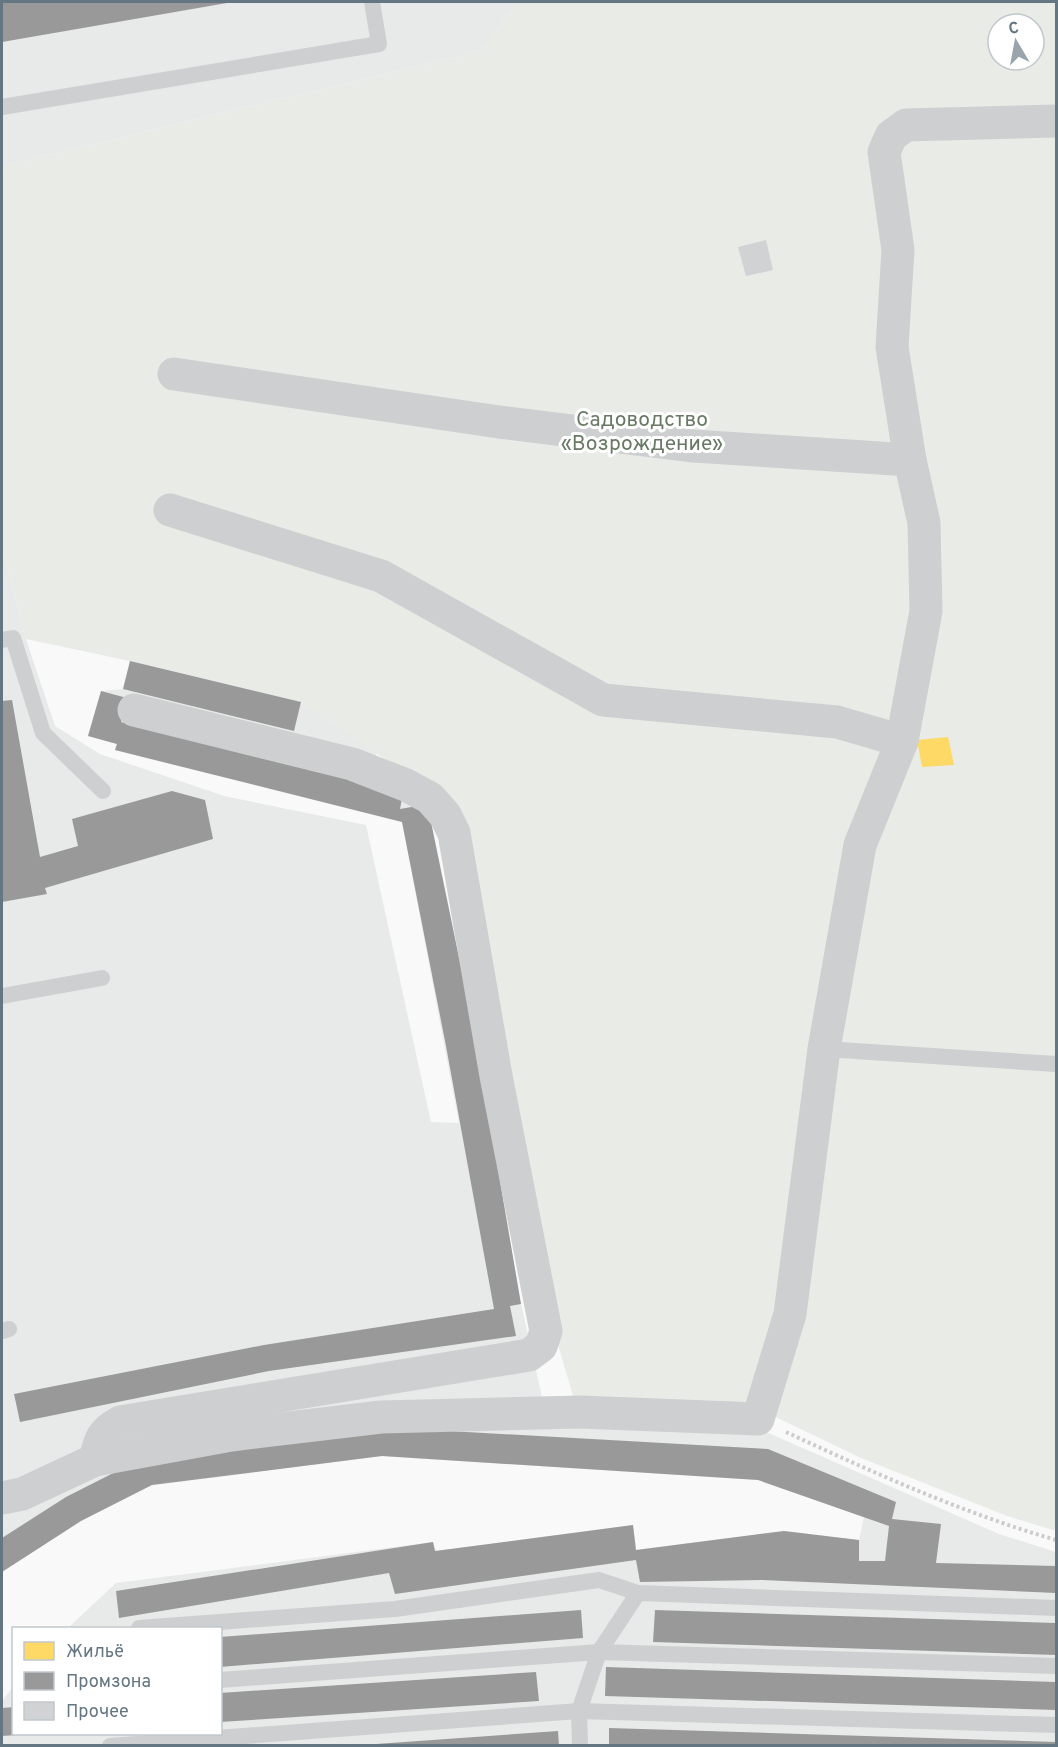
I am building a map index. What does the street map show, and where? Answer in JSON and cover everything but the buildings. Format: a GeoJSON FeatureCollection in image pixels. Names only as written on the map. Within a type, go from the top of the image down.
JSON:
{"type":"FeatureCollection","features":[{"type":"Feature","properties":{"kind":"street"},"geometry":{"type":"LineString","coordinates":[[2,1498],[22,1494],[95,1460],[231,1435],[381,1417],[580,1412],[758,1419],[790,1314],[824,1049],[860,845],[902,741],[926,611],[924,523],[910,460],[892,347],[898,250],[884,152],[891,136],[906,125],[1056,121]]}},
{"type":"Feature","properties":{"kind":"street"},"geometry":{"type":"LineString","coordinates":[[174,374],[499,422],[694,446],[910,460]]}},
{"type":"Feature","properties":{"kind":"street"},"geometry":{"type":"LineString","coordinates":[[170,510],[381,576],[603,700],[837,722],[902,741]]}},
{"type":"Feature","properties":{"kind":"street"},"geometry":{"type":"LineString","coordinates":[[95,1460],[101,1438],[107,1429],[120,1422],[529,1354],[541,1346],[546,1331],[496,1076],[454,833],[445,815],[430,798],[406,785],[352,764],[134,710]]}},
{"type":"Feature","properties":{"kind":"lane"},"geometry":{"type":"LineString","coordinates":[[2,107],[379,44],[372,2]]}},
{"type":"Feature","properties":{"kind":"lane"},"geometry":{"type":"LineString","coordinates":[[2,640],[13,638],[43,733],[103,791]]}},
{"type":"Feature","properties":{"kind":"lane"},"geometry":{"type":"LineString","coordinates":[[2,996],[102,978]]}},
{"type":"Feature","properties":{"kind":"lane"},"geometry":{"type":"LineString","coordinates":[[824,1049],[1056,1064]]}},
{"type":"Feature","properties":{"kind":"lane"},"geometry":{"type":"LineString","coordinates":[[165,1627],[395,1609],[599,1580],[638,1593],[1056,1608]]}},
{"type":"Feature","properties":{"kind":"lane"},"geometry":{"type":"LineString","coordinates":[[580,1746],[579,1711],[599,1652],[638,1593]]}},
{"type":"Feature","properties":{"kind":"lane"},"geometry":{"type":"LineString","coordinates":[[222,1680],[599,1652],[1056,1666]]}},
{"type":"Feature","properties":{"kind":"lane"},"geometry":{"type":"LineString","coordinates":[[110,1746],[579,1711],[1056,1725]]}},
{"type":"Feature","properties":{"kind":"path"},"geometry":{"type":"LineString","coordinates":[[758,1419],[882,1476],[1003,1525],[1056,1540]]}},
{"type":"Feature","properties":{"kind":"shaded area"},"geometry":{"type":"Polygon","coordinates":[[[2,2],[518,2],[481,51],[7,165],[2,175],[2,2]]]}},
{"type":"Feature","properties":{"kind":"shaded area"},"geometry":{"type":"Polygon","coordinates":[[[2,548],[26,639],[55,726],[100,754],[224,796],[366,825],[431,1122],[459,1123],[402,822],[115,750],[116,744],[88,736],[101,691],[123,689],[130,661],[301,702],[377,752],[370,784],[423,805],[475,1035],[521,1304],[547,1419],[750,1425],[999,1534],[1056,1552],[1056,1745],[2,1745],[2,1701],[12,1688],[12,1735],[222,1735],[222,1627],[69,1627],[116,1583],[433,1542],[436,1551],[633,1525],[636,1550],[784,1531],[859,1540],[864,1517],[758,1480],[382,1456],[152,1485],[77,1514],[2,1566],[2,548]]]}},
{"type":"Feature","properties":{"kind":"green space","name":"Садоводство «Возрождение»"},"geometry":{"type":"Polygon","coordinates":[[[518,2],[1056,2],[1056,1531],[1007,1516],[861,1458],[761,1410],[574,1399],[553,1328],[433,792],[301,702],[26,639],[2,548],[2,175],[7,165],[481,51],[518,2]]]}}]}
